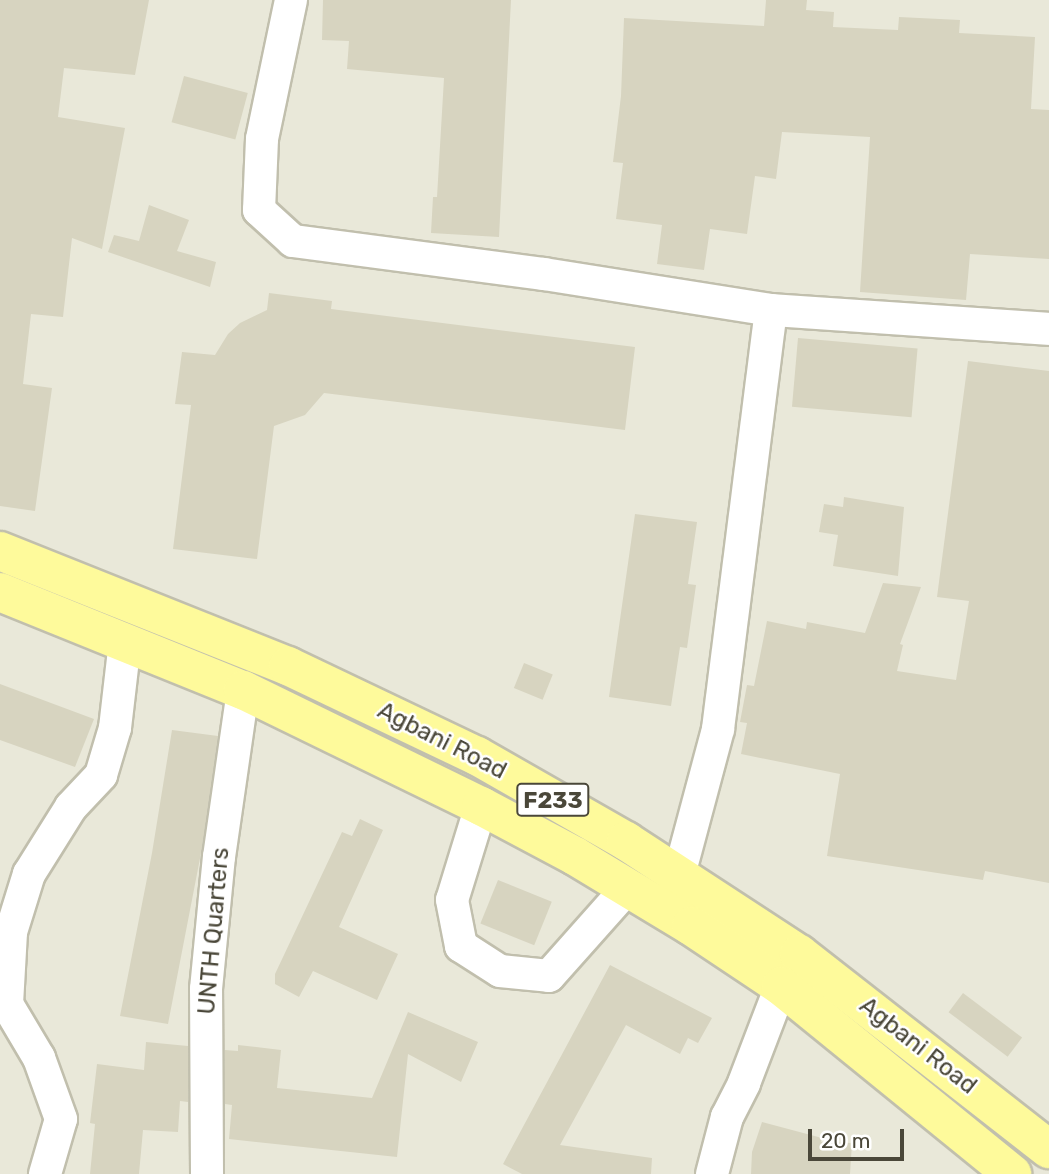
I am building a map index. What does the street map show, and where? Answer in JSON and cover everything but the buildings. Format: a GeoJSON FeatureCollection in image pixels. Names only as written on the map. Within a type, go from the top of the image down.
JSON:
{"type":"FeatureCollection","features":[{"type":"Feature","properties":{"kind":"main road","name":"Agbani Road"},"geometry":{"type":"LineString","coordinates":[[0,551],[288,666],[477,757],[679,875],[799,954],[1049,1149]]}},
{"type":"Feature","properties":{"kind":"main road","name":"Agbani Road"},"geometry":{"type":"LineString","coordinates":[[0,592],[243,690],[481,806],[627,888],[780,986],[1012,1174]]}},
{"type":"Feature","properties":{"kind":"street"},"geometry":{"type":"LineString","coordinates":[[291,0],[262,139],[259,210],[293,241],[544,274],[771,310],[1049,329]]}},
{"type":"Feature","properties":{"kind":"street"},"geometry":{"type":"LineString","coordinates":[[679,875],[718,729],[771,310]]}},
{"type":"Feature","properties":{"kind":"street"},"geometry":{"type":"LineString","coordinates":[[45,1174],[61,1119],[39,1058],[7,1004],[11,932],[29,874],[71,807],[101,775],[114,728],[125,641]]}},
{"type":"Feature","properties":{"kind":"street","name":"UNTH Quarters"},"geometry":{"type":"LineString","coordinates":[[207,1174],[206,989],[219,857],[243,690]]}},
{"type":"Feature","properties":{"kind":"street"},"geometry":{"type":"LineString","coordinates":[[481,806],[452,900],[461,946],[500,971],[549,976],[627,888]]}},
{"type":"Feature","properties":{"kind":"street"},"geometry":{"type":"LineString","coordinates":[[712,1174],[727,1117],[744,1083],[780,986]]}},
{"type":"Feature","properties":{"kind":"shaded area"},"geometry":{"type":"Polygon","coordinates":[[[0,0],[1049,0],[1049,1174],[0,1174],[0,0]]]}}]}
